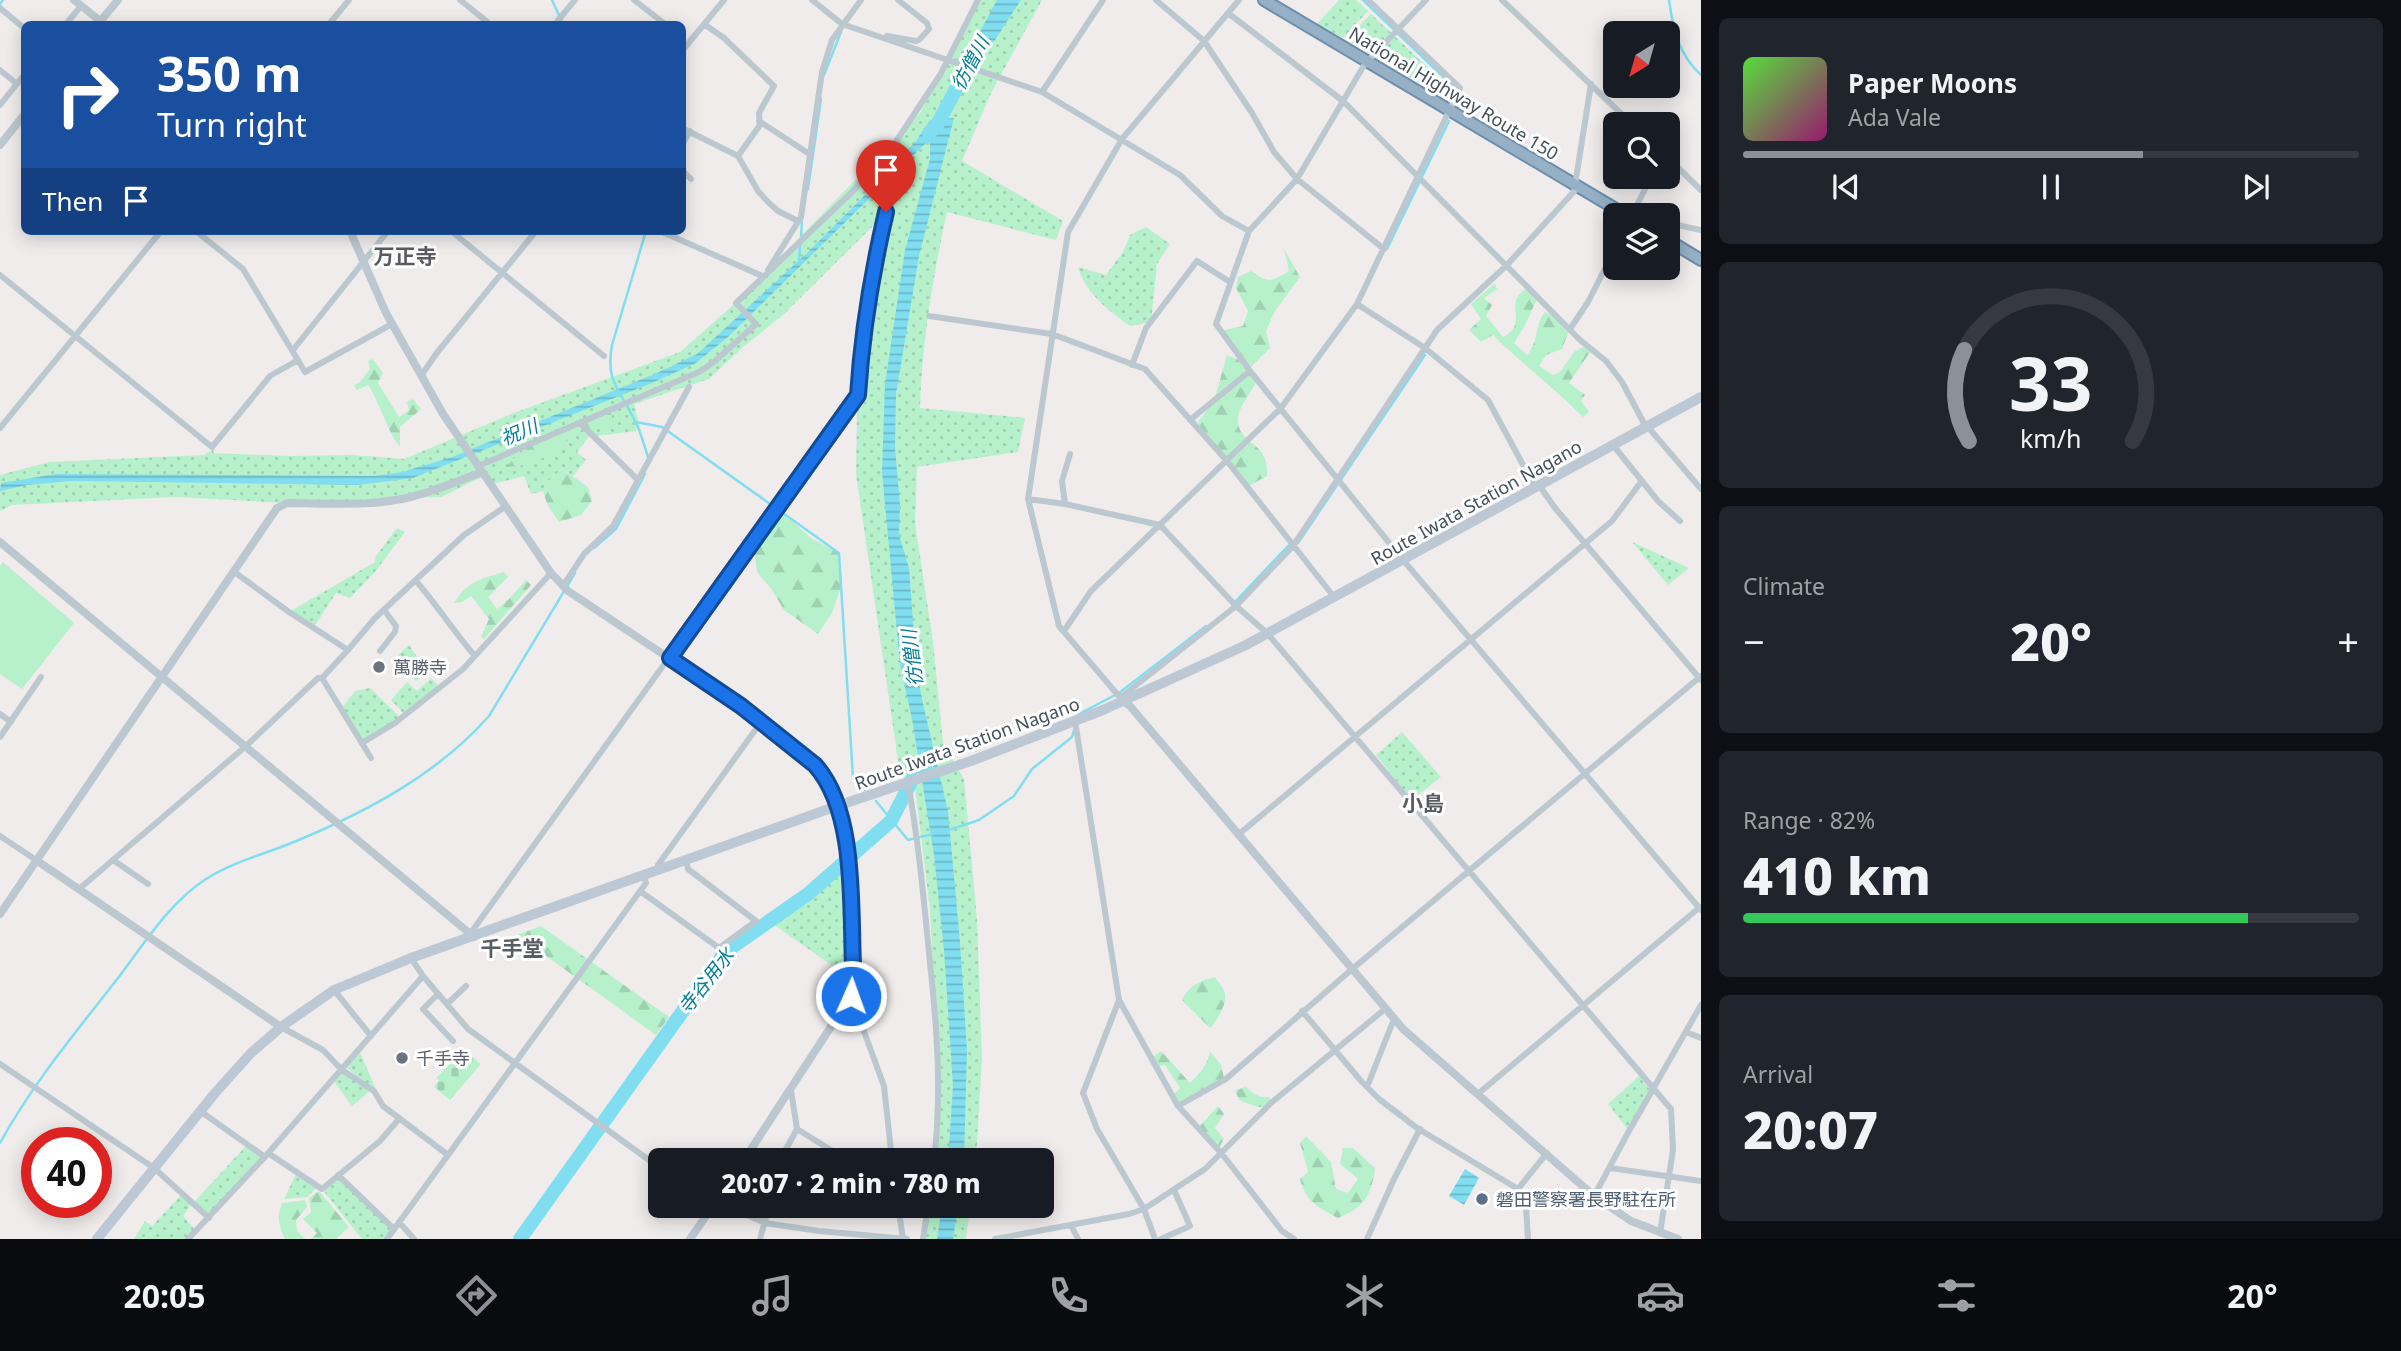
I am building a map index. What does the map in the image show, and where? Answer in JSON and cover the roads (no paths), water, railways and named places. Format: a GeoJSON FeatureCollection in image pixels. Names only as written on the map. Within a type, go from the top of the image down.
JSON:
{"type":"FeatureCollection","features":[{"type":"Feature","properties":{"kind":"highway","name":"National Highway Route 150"},"geometry":{"type":"LineString","coordinates":[[1264,0],[1605,203]]}},
{"type":"Feature","properties":{"kind":"highway"},"geometry":{"type":"LineString","coordinates":[[1680,247],[1701,260]]}},
{"type":"Feature","properties":{"kind":"main road","name":"Route Iwata Station Nagano"},"geometry":{"type":"LineString","coordinates":[[97,1239],[200,1111],[251,1053],[281,1027],[334,990],[472,935],[951,768],[1075,721],[1235,651],[1701,397]]}},
{"type":"Feature","properties":{"kind":"street"},"geometry":{"type":"LineString","coordinates":[[103,21],[118,0]]}},
{"type":"Feature","properties":{"kind":"street"},"geometry":{"type":"LineString","coordinates":[[332,21],[349,0]]}},
{"type":"Feature","properties":{"kind":"street"},"geometry":{"type":"LineString","coordinates":[[460,0],[486,21]]}},
{"type":"Feature","properties":{"kind":"street"},"geometry":{"type":"LineString","coordinates":[[558,21],[575,0]]}},
{"type":"Feature","properties":{"kind":"street"},"geometry":{"type":"LineString","coordinates":[[634,0],[661,21]]}},
{"type":"Feature","properties":{"kind":"street"},"geometry":{"type":"LineString","coordinates":[[686,40],[705,24],[724,0]]}},
{"type":"Feature","properties":{"kind":"street"},"geometry":{"type":"LineString","coordinates":[[812,0],[844,25],[1042,93],[1180,174],[1222,216],[1249,231]]}},
{"type":"Feature","properties":{"kind":"street"},"geometry":{"type":"LineString","coordinates":[[762,278],[798,221],[804,204],[822,72],[832,40],[861,0]]}},
{"type":"Feature","properties":{"kind":"street"},"geometry":{"type":"LineString","coordinates":[[878,37],[916,41],[929,29],[927,23],[898,0]]}},
{"type":"Feature","properties":{"kind":"street"},"geometry":{"type":"LineString","coordinates":[[0,914],[272,513],[287,503],[367,503],[410,497],[699,372],[714,362],[756,324],[736,303],[852,192],[882,160],[915,116],[949,59],[978,0]]}},
{"type":"Feature","properties":{"kind":"street"},"geometry":{"type":"LineString","coordinates":[[1042,93],[1103,0]]}},
{"type":"Feature","properties":{"kind":"street"},"geometry":{"type":"LineString","coordinates":[[1156,0],[1204,41],[1252,113],[1274,152],[1297,179],[1384,248]]}},
{"type":"Feature","properties":{"kind":"street"},"geometry":{"type":"LineString","coordinates":[[1238,0],[1122,139],[1068,232],[1028,499],[1059,626],[1130,706],[1394,1019],[1594,1196],[1631,1221],[1678,1239]]}},
{"type":"Feature","properties":{"kind":"street"},"geometry":{"type":"LineString","coordinates":[[1064,631],[1091,591],[1281,408],[1357,304],[1420,177],[1460,88],[1396,31],[1368,0]]}},
{"type":"Feature","properties":{"kind":"street"},"geometry":{"type":"LineString","coordinates":[[1426,0],[1367,62],[1297,179],[1249,231],[1216,324],[1250,371],[1403,560],[1700,908],[1479,1093]]}},
{"type":"Feature","properties":{"kind":"street"},"geometry":{"type":"LineString","coordinates":[[1502,0],[1619,112]]}},
{"type":"Feature","properties":{"kind":"street"},"geometry":{"type":"LineString","coordinates":[[67,21],[77,3],[98,21]]}},
{"type":"Feature","properties":{"kind":"street"},"geometry":{"type":"LineString","coordinates":[[1,8],[21,25]]}},
{"type":"Feature","properties":{"kind":"street"},"geometry":{"type":"LineString","coordinates":[[1228,13],[1343,101],[1605,361],[1622,382],[1647,427],[1701,489]]}},
{"type":"Feature","properties":{"kind":"street"},"geometry":{"type":"LineString","coordinates":[[705,24],[724,38],[774,86],[759,113],[760,125],[737,156]]}},
{"type":"Feature","properties":{"kind":"street"},"geometry":{"type":"LineString","coordinates":[[0,70],[17,84]]}},
{"type":"Feature","properties":{"kind":"street"},"geometry":{"type":"LineString","coordinates":[[0,105],[21,79]]}},
{"type":"Feature","properties":{"kind":"street"},"geometry":{"type":"LineString","coordinates":[[1122,699],[1237,606],[1293,546],[1340,480],[1437,330],[1507,265],[1576,186],[1591,85]]}},
{"type":"Feature","properties":{"kind":"street"},"geometry":{"type":"LineString","coordinates":[[0,145],[21,119]]}},
{"type":"Feature","properties":{"kind":"street"},"geometry":{"type":"LineString","coordinates":[[760,121],[811,155]]}},
{"type":"Feature","properties":{"kind":"street"},"geometry":{"type":"LineString","coordinates":[[686,130],[737,156],[758,191],[768,202],[778,211],[798,221]]}},
{"type":"Feature","properties":{"kind":"street"},"geometry":{"type":"LineString","coordinates":[[686,138],[690,131]]}},
{"type":"Feature","properties":{"kind":"street"},"geometry":{"type":"LineString","coordinates":[[1680,170],[1701,190]]}},
{"type":"Feature","properties":{"kind":"street"},"geometry":{"type":"LineString","coordinates":[[686,174],[691,179]]}},
{"type":"Feature","properties":{"kind":"street"},"geometry":{"type":"LineString","coordinates":[[0,542],[472,935],[858,395],[868,303],[886,212]]}},
{"type":"Feature","properties":{"kind":"street"},"geometry":{"type":"LineString","coordinates":[[1680,225],[1701,230]]}},
{"type":"Feature","properties":{"kind":"street"},"geometry":{"type":"LineString","coordinates":[[0,428],[158,235]]}},
{"type":"Feature","properties":{"kind":"street"},"geometry":{"type":"LineString","coordinates":[[201,235],[243,269],[304,372],[392,324]]}},
{"type":"Feature","properties":{"kind":"street"},"geometry":{"type":"LineString","coordinates":[[352,235],[392,324],[421,376],[460,440],[551,573],[563,586],[761,722],[815,765],[824,775],[838,806],[848,848],[854,986],[851,996],[792,1090],[752,1148]]}},
{"type":"Feature","properties":{"kind":"street"},"geometry":{"type":"LineString","coordinates":[[293,351],[385,235]]}},
{"type":"Feature","properties":{"kind":"street"},"geometry":{"type":"LineString","coordinates":[[456,235],[604,356]]}},
{"type":"Feature","properties":{"kind":"street"},"geometry":{"type":"LineString","coordinates":[[421,376],[533,235]]}},
{"type":"Feature","properties":{"kind":"street"},"geometry":{"type":"LineString","coordinates":[[669,235],[762,278]]}},
{"type":"Feature","properties":{"kind":"street"},"geometry":{"type":"LineString","coordinates":[[1132,365],[1146,328],[1197,261],[1230,282]]}},
{"type":"Feature","properties":{"kind":"street"},"geometry":{"type":"LineString","coordinates":[[1570,329],[1603,273]]}},
{"type":"Feature","properties":{"kind":"street"},"geometry":{"type":"LineString","coordinates":[[0,275],[212,447],[270,376],[298,360]]}},
{"type":"Feature","properties":{"kind":"street"},"geometry":{"type":"LineString","coordinates":[[1178,1106],[1226,1079],[1351,970],[1700,678],[1537,486],[1488,400],[1426,347],[1357,304]]}},
{"type":"Feature","properties":{"kind":"street"},"geometry":{"type":"LineString","coordinates":[[929,316],[1052,334],[1145,369],[1227,461],[1334,597]]}},
{"type":"Feature","properties":{"kind":"street"},"geometry":{"type":"LineString","coordinates":[[1190,421],[1250,371]]}},
{"type":"Feature","properties":{"kind":"street"},"geometry":{"type":"LineString","coordinates":[[563,586],[584,554],[613,526],[689,387]]}},
{"type":"Feature","properties":{"kind":"street"},"geometry":{"type":"LineString","coordinates":[[580,423],[638,480]]}},
{"type":"Feature","properties":{"kind":"street"},"geometry":{"type":"LineString","coordinates":[[1613,445],[1641,482],[1680,521]]}},
{"type":"Feature","properties":{"kind":"street"},"geometry":{"type":"LineString","coordinates":[[1065,504],[1062,481],[1070,454]]}},
{"type":"Feature","properties":{"kind":"street"},"geometry":{"type":"LineString","coordinates":[[1238,835],[1585,544],[1612,520],[1641,482]]}},
{"type":"Feature","properties":{"kind":"street"},"geometry":{"type":"LineString","coordinates":[[1028,499],[1065,504],[1160,525],[1237,606],[1267,633],[1356,736],[1671,1109],[1673,1150],[1660,1233]]}},
{"type":"Feature","properties":{"kind":"street"},"geometry":{"type":"LineString","coordinates":[[79,889],[246,746],[318,678],[322,678],[384,610],[464,535],[506,506]]}},
{"type":"Feature","properties":{"kind":"street"},"geometry":{"type":"LineString","coordinates":[[233,571],[289,612],[348,649]]}},
{"type":"Feature","properties":{"kind":"street"},"geometry":{"type":"LineString","coordinates":[[362,743],[395,723],[457,674],[551,573]]}},
{"type":"Feature","properties":{"kind":"street"},"geometry":{"type":"LineString","coordinates":[[416,581],[437,604],[475,656]]}},
{"type":"Feature","properties":{"kind":"street"},"geometry":{"type":"LineString","coordinates":[[380,651],[395,632],[396,626],[384,610]]}},
{"type":"Feature","properties":{"kind":"street"},"geometry":{"type":"LineString","coordinates":[[0,737],[41,677]]}},
{"type":"Feature","properties":{"kind":"street"},"geometry":{"type":"LineString","coordinates":[[322,678],[371,758]]}},
{"type":"Feature","properties":{"kind":"street"},"geometry":{"type":"LineString","coordinates":[[0,714],[10,722]]}},
{"type":"Feature","properties":{"kind":"street"},"geometry":{"type":"LineString","coordinates":[[1075,721],[1119,1000],[1178,1106],[1222,1154],[1282,1231],[1294,1239]]}},
{"type":"Feature","properties":{"kind":"street"},"geometry":{"type":"LineString","coordinates":[[659,870],[658,865],[761,722]]}},
{"type":"Feature","properties":{"kind":"street"},"geometry":{"type":"LineString","coordinates":[[908,783],[920,852],[936,1012],[934,1148]]}},
{"type":"Feature","properties":{"kind":"street"},"geometry":{"type":"LineString","coordinates":[[0,836],[281,1027],[313,1044],[342,1070],[374,1091],[383,1106],[448,1155]]}},
{"type":"Feature","properties":{"kind":"street"},"geometry":{"type":"LineString","coordinates":[[113,860],[148,884]]}},
{"type":"Feature","properties":{"kind":"street"},"geometry":{"type":"LineString","coordinates":[[640,891],[719,948],[756,921],[688,869],[686,861]]}},
{"type":"Feature","properties":{"kind":"street"},"geometry":{"type":"LineString","coordinates":[[387,1239],[646,883],[644,876]]}},
{"type":"Feature","properties":{"kind":"street"},"geometry":{"type":"LineString","coordinates":[[411,958],[438,995],[468,1029],[648,1159]]}},
{"type":"Feature","properties":{"kind":"street"},"geometry":{"type":"LineString","coordinates":[[188,1239],[267,1155],[423,976]]}},
{"type":"Feature","properties":{"kind":"street"},"geometry":{"type":"LineString","coordinates":[[447,1004],[466,986]]}},
{"type":"Feature","properties":{"kind":"street"},"geometry":{"type":"LineString","coordinates":[[334,990],[371,1036]]}},
{"type":"Feature","properties":{"kind":"street"},"geometry":{"type":"LineString","coordinates":[[438,995],[424,1009],[453,1041]]}},
{"type":"Feature","properties":{"kind":"street"},"geometry":{"type":"LineString","coordinates":[[851,996],[884,1086],[891,1148]]}},
{"type":"Feature","properties":{"kind":"street"},"geometry":{"type":"LineString","coordinates":[[1119,1000],[1083,1093],[1097,1129],[1144,1209],[1155,1238],[1190,1226],[1174,1190]]}},
{"type":"Feature","properties":{"kind":"street"},"geometry":{"type":"LineString","coordinates":[[1594,1196],[1701,1005]]}},
{"type":"Feature","properties":{"kind":"street"},"geometry":{"type":"LineString","coordinates":[[995,1239],[1144,1209],[1205,1169],[1266,1107],[1385,1009]]}},
{"type":"Feature","properties":{"kind":"street"},"geometry":{"type":"LineString","coordinates":[[1303,1011],[1380,1099],[1420,1129],[1518,1189],[1526,1207],[1528,1239]]}},
{"type":"Feature","properties":{"kind":"street"},"geometry":{"type":"LineString","coordinates":[[1367,1087],[1394,1019]]}},
{"type":"Feature","properties":{"kind":"street"},"geometry":{"type":"LineString","coordinates":[[1686,1032],[1701,1038]]}},
{"type":"Feature","properties":{"kind":"street"},"geometry":{"type":"LineString","coordinates":[[0,1064],[154,1168],[209,1218]]}},
{"type":"Feature","properties":{"kind":"street"},"geometry":{"type":"LineString","coordinates":[[787,1148],[797,1129],[792,1090]]}},
{"type":"Feature","properties":{"kind":"street"},"geometry":{"type":"LineString","coordinates":[[200,1111],[322,1189],[380,1141],[399,1119]]}},
{"type":"Feature","properties":{"kind":"street"},"geometry":{"type":"LineString","coordinates":[[797,1129],[828,1148]]}},
{"type":"Feature","properties":{"kind":"street"},"geometry":{"type":"LineString","coordinates":[[1367,1239],[1420,1129]]}},
{"type":"Feature","properties":{"kind":"street"},"geometry":{"type":"LineString","coordinates":[[1518,1189],[1547,1153]]}},
{"type":"Feature","properties":{"kind":"street"},"geometry":{"type":"LineString","coordinates":[[1610,1168],[1701,1181]]}},
{"type":"Feature","properties":{"kind":"street"},"geometry":{"type":"LineString","coordinates":[[338,1175],[394,1229]]}},
{"type":"Feature","properties":{"kind":"street"},"geometry":{"type":"LineString","coordinates":[[691,1239],[705,1218]]}},
{"type":"Feature","properties":{"kind":"street"},"geometry":{"type":"LineString","coordinates":[[754,1218],[818,1235],[905,1239],[901,1218]]}},
{"type":"Feature","properties":{"kind":"street"},"geometry":{"type":"LineString","coordinates":[[760,1239],[766,1218]]}},
{"type":"Feature","properties":{"kind":"street"},"geometry":{"type":"LineString","coordinates":[[923,1239],[926,1218]]}},
{"type":"Feature","properties":{"kind":"street"},"geometry":{"type":"LineString","coordinates":[[399,1222],[414,1239]]}},
{"type":"Feature","properties":{"kind":"street"},"geometry":{"type":"LineString","coordinates":[[1071,1225],[1078,1239]]}},
{"type":"Feature","properties":{"kind":"water"},"geometry":{"type":"Polygon","coordinates":[[[997,0],[1021,0],[995,40],[947,93],[997,0]]]}},
{"type":"Feature","properties":{"kind":"water","name":"祝川"},"geometry":{"type":"Polygon","coordinates":[[[954,118],[919,256],[896,394],[895,448],[900,505],[899,535],[909,568],[916,662],[948,811],[967,1049],[964,1148],[949,1148],[953,1086],[944,950],[934,855],[912,719],[900,665],[882,472],[885,384],[905,250],[930,159],[930,142],[728,337],[696,363],[413,478],[358,485],[71,481],[27,485],[0,491],[1,483],[56,474],[374,476],[402,472],[452,457],[697,354],[807,253],[872,188],[916,141],[930,120],[954,118]]]}},
{"type":"Feature","properties":{"kind":"water"},"geometry":{"type":"Polygon","coordinates":[[[1465,1169],[1479,1178],[1464,1205],[1449,1196],[1465,1169]]]}},
{"type":"Feature","properties":{"kind":"water"},"geometry":{"type":"Polygon","coordinates":[[[940,1218],[956,1218],[953,1239],[937,1239],[940,1218]]]}},
{"type":"Feature","properties":{"kind":"waterway"},"geometry":{"type":"LineString","coordinates":[[0,4],[3,0]]}},
{"type":"Feature","properties":{"kind":"waterway"},"geometry":{"type":"LineString","coordinates":[[552,0],[562,21]]}},
{"type":"Feature","properties":{"kind":"waterway"},"geometry":{"type":"LineString","coordinates":[[1363,0],[1455,88]]}},
{"type":"Feature","properties":{"kind":"waterway"},"geometry":{"type":"LineString","coordinates":[[1669,0],[1672,21],[1682,50],[1701,75]]}},
{"type":"Feature","properties":{"kind":"waterway"},"geometry":{"type":"LineString","coordinates":[[824,75],[841,32]]}},
{"type":"Feature","properties":{"kind":"waterway","name":"彷僧川"},"geometry":{"type":"LineString","coordinates":[[929,133],[937,125],[973,57]]}},
{"type":"Feature","properties":{"kind":"waterway"},"geometry":{"type":"LineString","coordinates":[[808,189],[821,99]]}},
{"type":"Feature","properties":{"kind":"waterway"},"geometry":{"type":"LineString","coordinates":[[1387,249],[1449,121]]}},
{"type":"Feature","properties":{"kind":"waterway"},"geometry":{"type":"LineString","coordinates":[[801,238],[802,220]]}},
{"type":"Feature","properties":{"kind":"waterway"},"geometry":{"type":"LineString","coordinates":[[645,235],[610,358],[615,385],[637,425],[648,457]]}},
{"type":"Feature","properties":{"kind":"waterway"},"geometry":{"type":"LineString","coordinates":[[799,262],[800,244]]}},
{"type":"Feature","properties":{"kind":"waterway"},"geometry":{"type":"LineString","coordinates":[[1298,543],[1425,355]]}},
{"type":"Feature","properties":{"kind":"waterway"},"geometry":{"type":"LineString","coordinates":[[636,422],[662,427],[839,553],[853,778],[865,790]]}},
{"type":"Feature","properties":{"kind":"waterway"},"geometry":{"type":"LineString","coordinates":[[594,548],[616,529],[645,474]]}},
{"type":"Feature","properties":{"kind":"waterway"},"geometry":{"type":"LineString","coordinates":[[1235,602],[1288,546],[1292,545]]}},
{"type":"Feature","properties":{"kind":"waterway"},"geometry":{"type":"LineString","coordinates":[[0,1143],[56,1058],[180,900],[206,879],[227,868],[294,842],[374,805],[447,756],[489,716],[575,573]]}},
{"type":"Feature","properties":{"kind":"waterway"},"geometry":{"type":"LineString","coordinates":[[1078,717],[1119,693],[1206,626]]}},
{"type":"Feature","properties":{"kind":"waterway"},"geometry":{"type":"LineString","coordinates":[[949,830],[979,820],[1014,796],[1032,769],[1072,737],[1074,730]]}},
{"type":"Feature","properties":{"kind":"waterway","name":"寺谷用水"},"geometry":{"type":"LineString","coordinates":[[520,1239],[725,952],[808,894],[891,821],[924,757]]}},
{"type":"Feature","properties":{"kind":"waterway"},"geometry":{"type":"LineString","coordinates":[[876,801],[908,840],[933,834]]}},
{"type":"Feature","properties":{"kind":"place","name":"萬勝寺"},"geometry":{"type":"Point","coordinates":[379,667]}},
{"type":"Feature","properties":{"kind":"place","name":"千手寺"},"geometry":{"type":"Point","coordinates":[402,1058]}},
{"type":"Feature","properties":{"kind":"place","name":"磐田警察署長野駐在所"},"geometry":{"type":"Point","coordinates":[1482,1199]}},
{"type":"Feature","properties":{"kind":"district","name":"万正寺"},"geometry":{"type":"Point","coordinates":[405,256]}},
{"type":"Feature","properties":{"kind":"district","name":"小島"},"geometry":{"type":"Point","coordinates":[1423,803]}},
{"type":"Feature","properties":{"kind":"district","name":"千手堂"},"geometry":{"type":"Point","coordinates":[512,948]}}]}
